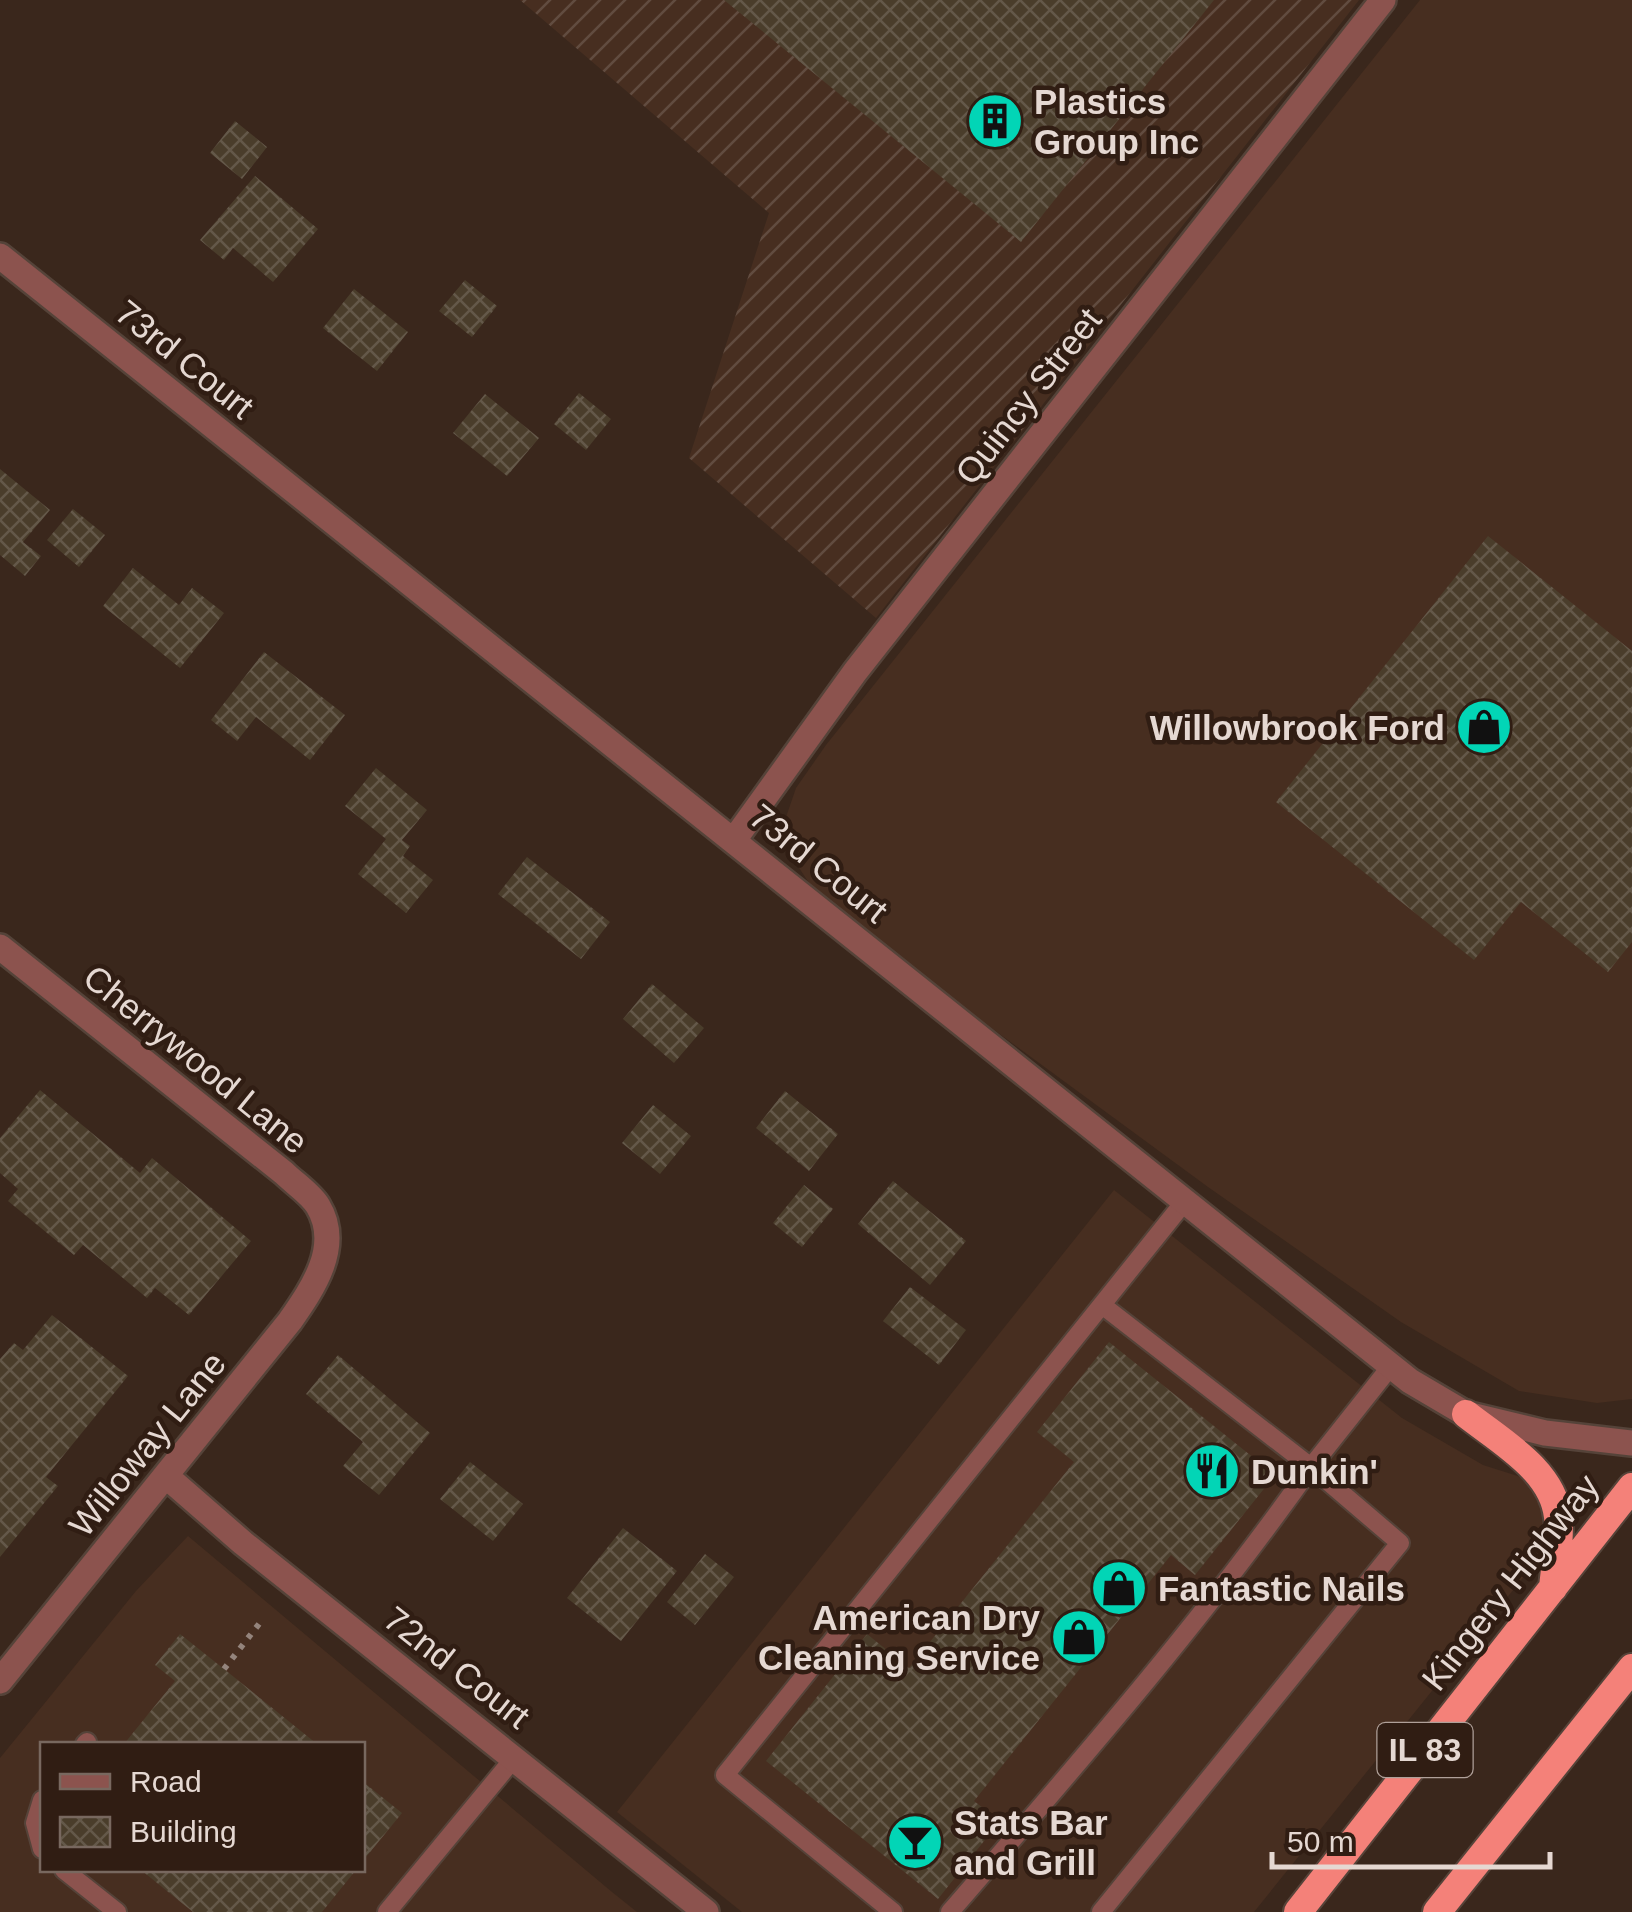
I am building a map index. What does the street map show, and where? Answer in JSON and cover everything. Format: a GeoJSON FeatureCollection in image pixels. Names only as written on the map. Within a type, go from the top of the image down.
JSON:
{"type":"FeatureCollection","features":[{"type":"Feature","properties":{"kind":"highway"},"geometry":{"type":"LineString","coordinates":[[1466,1414],[1548,1484],[1558,1514],[1553,1588]]}},
{"type":"Feature","properties":{"kind":"highway","name":"Kingery Highway"},"geometry":{"type":"LineString","coordinates":[[1298,1912],[1632,1487]]}},
{"type":"Feature","properties":{"kind":"highway"},"geometry":{"type":"LineString","coordinates":[[1436,1912],[1632,1668]]}},
{"type":"Feature","properties":{"kind":"street","name":"Quincy Street"},"geometry":{"type":"LineString","coordinates":[[734,840],[865,659],[1383,0]]}},
{"type":"Feature","properties":{"kind":"street","name":"73rd Court"},"geometry":{"type":"LineString","coordinates":[[0,256],[1391,1366],[1466,1414],[1546,1433],[1632,1443]]}},
{"type":"Feature","properties":{"kind":"street","name":"Cherrywood Lane"},"geometry":{"type":"LineString","coordinates":[[0,947],[284,1173],[318,1205],[328,1238]]}},
{"type":"Feature","properties":{"kind":"street","name":"Willoway Lane"},"geometry":{"type":"LineString","coordinates":[[0,1681],[290,1321],[317,1282],[328,1238]]}},
{"type":"Feature","properties":{"kind":"street","name":"72nd Court"},"geometry":{"type":"LineString","coordinates":[[166,1476],[243,1543],[706,1912]]}},
{"type":"Feature","properties":{"kind":"lane"},"geometry":{"type":"LineString","coordinates":[[893,1912],[725,1775],[1186,1201]]}},
{"type":"Feature","properties":{"kind":"lane"},"geometry":{"type":"LineString","coordinates":[[1102,1304],[1312,1467],[1400,1544],[1102,1912]]}},
{"type":"Feature","properties":{"kind":"lane"},"geometry":{"type":"LineString","coordinates":[[950,1912],[1109,1727],[1240,1566],[1391,1366]]}},
{"type":"Feature","properties":{"kind":"lane"},"geometry":{"type":"LineString","coordinates":[[387,1912],[514,1757]]}},
{"type":"Feature","properties":{"kind":"lane"},"geometry":{"type":"LineString","coordinates":[[40,1807],[35,1823],[40,1841]]}},
{"type":"Feature","properties":{"kind":"lane"},"geometry":{"type":"LineString","coordinates":[[66,1872],[115,1911]]}},
{"type":"Feature","properties":{"kind":"path"},"geometry":{"type":"LineString","coordinates":[[224,1669],[259,1624]]}},
{"type":"Feature","properties":{"kind":"shaded area"},"geometry":{"type":"Polygon","coordinates":[[[520,0],[1359,0],[876,618],[689,458],[769,213],[520,0]]]}},
{"type":"Feature","properties":{"kind":"shaded area"},"geometry":{"type":"Polygon","coordinates":[[[1420,0],[1632,0],[1632,1399],[1597,1403],[1519,1391],[1401,1322],[1208,1187],[915,972],[809,883],[788,851],[785,820],[796,788],[826,745],[1420,0]]]}},
{"type":"Feature","properties":{"kind":"shaded area"},"geometry":{"type":"Polygon","coordinates":[[[1114,1190],[1402,1418],[1483,1465],[1524,1478],[1536,1487],[1545,1507],[1548,1530],[1542,1548],[1522,1579],[1254,1912],[742,1912],[617,1812],[1114,1190]]]}},
{"type":"Feature","properties":{"kind":"shaded area"},"geometry":{"type":"Polygon","coordinates":[[[188,1536],[637,1912],[0,1912],[0,1758],[136,1591],[188,1536]]]}},
{"type":"Feature","properties":{"kind":"building","name":"Plastics Group Inc"},"geometry":{"type":"Polygon","coordinates":[[[724,0],[1214,0],[1021,242],[724,0]]]}},
{"type":"Feature","properties":{"kind":"building"},"geometry":{"type":"Polygon","coordinates":[[[235,121],[267,147],[242,179],[210,153],[235,121]]]}},
{"type":"Feature","properties":{"kind":"building"},"geometry":{"type":"Polygon","coordinates":[[[255,176],[318,229],[273,282],[233,248],[224,260],[200,240],[255,176]]]}},
{"type":"Feature","properties":{"kind":"building"},"geometry":{"type":"Polygon","coordinates":[[[465,280],[497,306],[472,337],[439,311],[465,280]]]}},
{"type":"Feature","properties":{"kind":"building"},"geometry":{"type":"Polygon","coordinates":[[[354,289],[408,332],[377,371],[323,328],[354,289]]]}},
{"type":"Feature","properties":{"kind":"building"},"geometry":{"type":"Polygon","coordinates":[[[579,393],[611,419],[586,450],[554,424],[579,393]]]}},
{"type":"Feature","properties":{"kind":"building"},"geometry":{"type":"Polygon","coordinates":[[[485,394],[539,438],[507,476],[453,433],[485,394]]]}},
{"type":"Feature","properties":{"kind":"building"},"geometry":{"type":"Polygon","coordinates":[[[0,469],[50,510],[23,542],[41,556],[25,576],[0,555],[0,469]]]}},
{"type":"Feature","properties":{"kind":"building"},"geometry":{"type":"Polygon","coordinates":[[[73,509],[105,535],[79,567],[47,540],[73,509]]]}},
{"type":"Feature","properties":{"kind":"building","name":"Willowbrook Ford"},"geometry":{"type":"Polygon","coordinates":[[[1488,536],[1632,651],[1632,942],[1608,972],[1521,902],[1474,960],[1276,802],[1488,536]]]}},
{"type":"Feature","properties":{"kind":"building"},"geometry":{"type":"Polygon","coordinates":[[[133,568],[179,605],[192,588],[224,613],[180,668],[103,606],[133,568]]]}},
{"type":"Feature","properties":{"kind":"building"},"geometry":{"type":"Polygon","coordinates":[[[264,652],[345,715],[310,760],[256,717],[237,741],[211,720],[264,652]]]}},
{"type":"Feature","properties":{"kind":"building"},"geometry":{"type":"Polygon","coordinates":[[[376,768],[427,810],[402,840],[410,846],[403,856],[433,880],[406,913],[358,874],[386,839],[345,806],[376,768]]]}},
{"type":"Feature","properties":{"kind":"building"},"geometry":{"type":"Polygon","coordinates":[[[527,857],[610,922],[581,959],[498,894],[527,857]]]}},
{"type":"Feature","properties":{"kind":"building"},"geometry":{"type":"Polygon","coordinates":[[[652,984],[704,1028],[674,1063],[623,1019],[652,984]]]}},
{"type":"Feature","properties":{"kind":"building"},"geometry":{"type":"Polygon","coordinates":[[[40,1090],[140,1173],[152,1158],[251,1241],[189,1315],[155,1288],[147,1298],[83,1245],[74,1255],[8,1201],[18,1189],[0,1173],[0,1138],[40,1090]]]}},
{"type":"Feature","properties":{"kind":"building"},"geometry":{"type":"Polygon","coordinates":[[[785,1091],[838,1134],[809,1171],[756,1128],[785,1091]]]}},
{"type":"Feature","properties":{"kind":"building"},"geometry":{"type":"Polygon","coordinates":[[[653,1105],[691,1136],[660,1174],[622,1143],[653,1105]]]}},
{"type":"Feature","properties":{"kind":"building"},"geometry":{"type":"Polygon","coordinates":[[[893,1181],[966,1241],[930,1285],[858,1224],[893,1181]]]}},
{"type":"Feature","properties":{"kind":"building"},"geometry":{"type":"Polygon","coordinates":[[[804,1185],[833,1209],[802,1247],[773,1223],[804,1185]]]}},
{"type":"Feature","properties":{"kind":"building"},"geometry":{"type":"Polygon","coordinates":[[[910,1287],[966,1330],[939,1365],[883,1321],[910,1287]]]}},
{"type":"Feature","properties":{"kind":"building"},"geometry":{"type":"Polygon","coordinates":[[[52,1315],[128,1376],[46,1477],[58,1486],[0,1557],[0,1359],[14,1343],[23,1350],[52,1315]]]}},
{"type":"Feature","properties":{"kind":"building"},"geometry":{"type":"Polygon","coordinates":[[[1109,1342],[1275,1475],[1195,1575],[1171,1555],[974,1801],[1000,1821],[938,1899],[766,1761],[867,1634],[909,1668],[1074,1462],[1037,1432],[1109,1342]]]}},
{"type":"Feature","properties":{"kind":"building"},"geometry":{"type":"Polygon","coordinates":[[[338,1355],[430,1433],[379,1495],[343,1466],[363,1442],[306,1394],[338,1355]]]}},
{"type":"Feature","properties":{"kind":"building"},"geometry":{"type":"Polygon","coordinates":[[[470,1462],[523,1504],[493,1541],[440,1499],[470,1462]]]}},
{"type":"Feature","properties":{"kind":"building"},"geometry":{"type":"Polygon","coordinates":[[[623,1528],[677,1571],[621,1641],[567,1598],[623,1528]]]}},
{"type":"Feature","properties":{"kind":"building"},"geometry":{"type":"Polygon","coordinates":[[[705,1554],[734,1577],[695,1625],[667,1602],[705,1554]]]}},
{"type":"Feature","properties":{"kind":"building"},"geometry":{"type":"Polygon","coordinates":[[[180,1634],[315,1742],[126,1742],[175,1681],[155,1665],[180,1634]]]}},
{"type":"Feature","properties":{"kind":"building"},"geometry":{"type":"Polygon","coordinates":[[[365,1783],[402,1813],[365,1858],[365,1783]]]}},
{"type":"Feature","properties":{"kind":"building"},"geometry":{"type":"Polygon","coordinates":[[[143,1872],[354,1872],[322,1912],[193,1912],[143,1872]]]}},
{"type":"Feature","properties":{"kind":"place","name":"Plastics Group Inc"},"geometry":{"type":"Point","coordinates":[995,121]}},
{"type":"Feature","properties":{"kind":"place","name":"Willowbrook Ford"},"geometry":{"type":"Point","coordinates":[1484,727]}},
{"type":"Feature","properties":{"kind":"place","name":"Dunkin'"},"geometry":{"type":"Point","coordinates":[1212,1471]}},
{"type":"Feature","properties":{"kind":"place","name":"Fantastic Nails"},"geometry":{"type":"Point","coordinates":[1119,1588]}},
{"type":"Feature","properties":{"kind":"place","name":"American Dry Cleaning Service"},"geometry":{"type":"Point","coordinates":[1079,1637]}},
{"type":"Feature","properties":{"kind":"place","name":"Stats Bar and Grill"},"geometry":{"type":"Point","coordinates":[915,1842]}}]}
